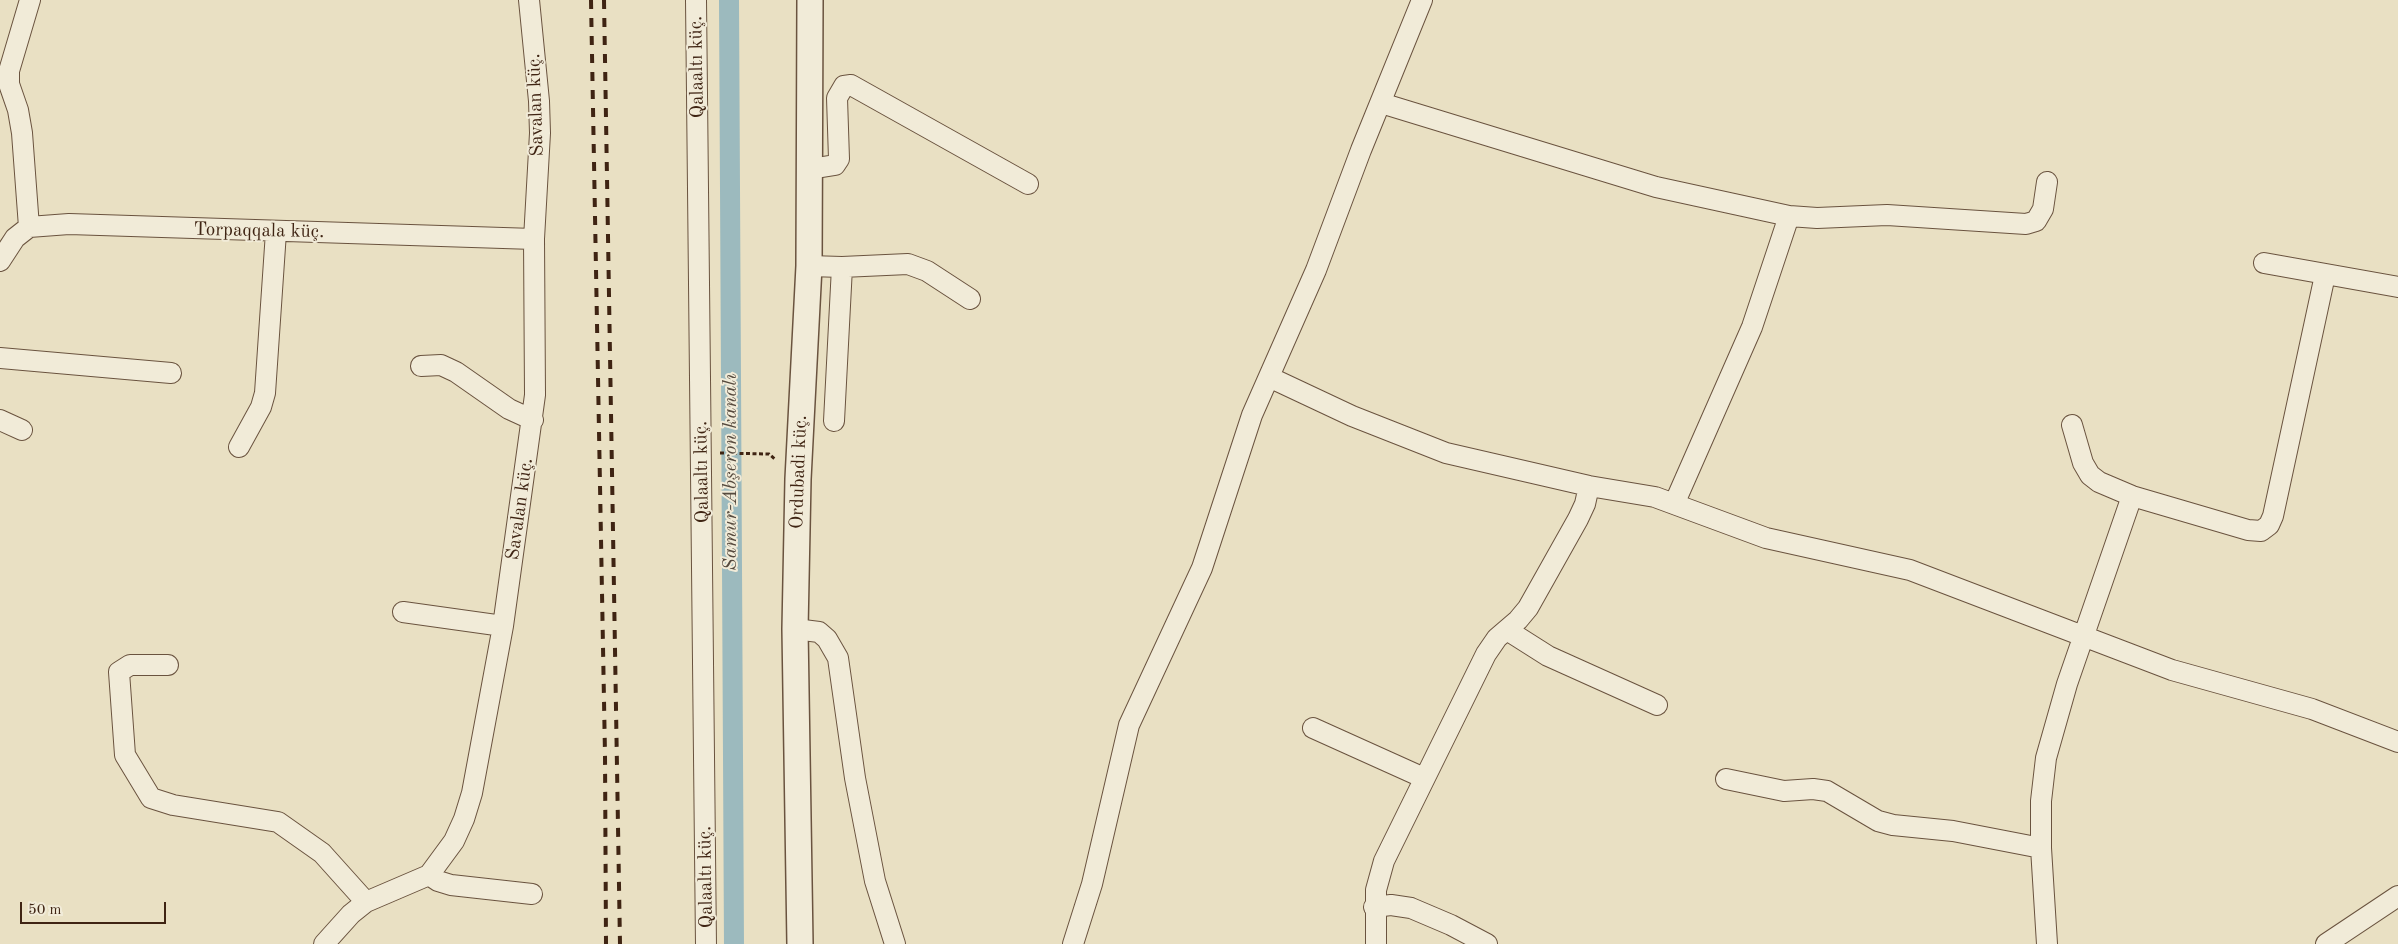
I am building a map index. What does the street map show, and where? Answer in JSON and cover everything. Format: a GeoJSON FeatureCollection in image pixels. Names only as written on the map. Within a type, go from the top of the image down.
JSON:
{"type":"FeatureCollection","features":[{"type":"Feature","properties":{"kind":"street"},"geometry":{"type":"LineString","coordinates":[[0,261],[15,238],[29,227],[22,133],[18,110],[9,84],[9,71],[30,0]]}},
{"type":"Feature","properties":{"kind":"street","name":"Savalan küç."},"geometry":{"type":"LineString","coordinates":[[324,944],[366,902],[428,875],[454,841],[464,819],[472,793],[503,626],[533,420],[534,239],[539,125],[529,0]]}},
{"type":"Feature","properties":{"kind":"street","name":"Qalaaltı küç."},"geometry":{"type":"LineString","coordinates":[[696,0],[706,944]]}},
{"type":"Feature","properties":{"kind":"street","name":"Ordubadi küç."},"geometry":{"type":"LineString","coordinates":[[800,944],[795,630],[798,480],[809,266],[810,0]]}},
{"type":"Feature","properties":{"kind":"street"},"geometry":{"type":"LineString","coordinates":[[1072,944],[1092,884],[1129,725],[1202,568],[1239,450],[1316,270],[1422,0]]}},
{"type":"Feature","properties":{"kind":"street"},"geometry":{"type":"LineString","coordinates":[[810,169],[835,165],[839,159],[837,98],[844,86],[851,85],[1028,184]]}},
{"type":"Feature","properties":{"kind":"street"},"geometry":{"type":"LineString","coordinates":[[1381,103],[1656,187],[1789,216],[1817,218],[1887,215],[2026,224],[2036,221],[2043,210],[2047,182]]}},
{"type":"Feature","properties":{"kind":"street"},"geometry":{"type":"LineString","coordinates":[[1675,502],[1752,327],[1789,216]]}},
{"type":"Feature","properties":{"kind":"street","name":"Torpaqqala küç."},"geometry":{"type":"LineString","coordinates":[[29,227],[69,224],[534,239]]}},
{"type":"Feature","properties":{"kind":"street"},"geometry":{"type":"LineString","coordinates":[[239,447],[261,407],[265,393],[276,232]]}},
{"type":"Feature","properties":{"kind":"street"},"geometry":{"type":"LineString","coordinates":[[2264,263],[2325,275],[2398,286]]}},
{"type":"Feature","properties":{"kind":"street"},"geometry":{"type":"LineString","coordinates":[[809,266],[842,267],[908,264],[927,271],[970,299]]}},
{"type":"Feature","properties":{"kind":"street"},"geometry":{"type":"LineString","coordinates":[[834,421],[842,267]]}},
{"type":"Feature","properties":{"kind":"street"},"geometry":{"type":"LineString","coordinates":[[2072,425],[2083,463],[2090,475],[2099,482],[2132,496],[2248,530],[2260,531],[2269,525],[2273,516],[2325,275]]}},
{"type":"Feature","properties":{"kind":"street"},"geometry":{"type":"LineString","coordinates":[[0,358],[171,373]]}},
{"type":"Feature","properties":{"kind":"street"},"geometry":{"type":"LineString","coordinates":[[421,366],[441,365],[456,372],[509,409],[533,420]]}},
{"type":"Feature","properties":{"kind":"street"},"geometry":{"type":"LineString","coordinates":[[1269,377],[1352,416],[1446,453],[1589,486],[1675,502],[1766,538],[1910,570],[2172,670],[2312,709],[2398,742]]}},
{"type":"Feature","properties":{"kind":"street"},"geometry":{"type":"LineString","coordinates":[[0,420],[22,430]]}},
{"type":"Feature","properties":{"kind":"street"},"geometry":{"type":"LineString","coordinates":[[1376,944],[1374,907],[1376,890],[1384,861],[1486,654],[1497,638],[1528,608],[1578,519],[1585,504],[1589,486]]}},
{"type":"Feature","properties":{"kind":"street"},"geometry":{"type":"LineString","coordinates":[[2047,944],[2041,848],[2041,802],[2046,758],[2054,723],[2132,496]]}},
{"type":"Feature","properties":{"kind":"street"},"geometry":{"type":"LineString","coordinates":[[403,612],[503,626]]}},
{"type":"Feature","properties":{"kind":"street"},"geometry":{"type":"LineString","coordinates":[[795,630],[819,632],[827,638],[838,658],[855,778],[874,881],[895,944]]}},
{"type":"Feature","properties":{"kind":"street"},"geometry":{"type":"LineString","coordinates":[[1507,630],[1548,656],[1657,706]]}},
{"type":"Feature","properties":{"kind":"street"},"geometry":{"type":"LineString","coordinates":[[168,665],[130,665],[119,672],[125,755],[151,798],[173,805],[278,822],[322,853],[366,902]]}},
{"type":"Feature","properties":{"kind":"street"},"geometry":{"type":"LineString","coordinates":[[1313,728],[1424,778]]}},
{"type":"Feature","properties":{"kind":"street"},"geometry":{"type":"LineString","coordinates":[[1726,780],[1784,791],[1813,789],[1827,791],[1886,823],[1953,831],[2041,848]]}},
{"type":"Feature","properties":{"kind":"street"},"geometry":{"type":"LineString","coordinates":[[428,875],[438,881],[451,885],[532,894]]}},
{"type":"Feature","properties":{"kind":"street"},"geometry":{"type":"LineString","coordinates":[[2326,944],[2398,896]]}},
{"type":"Feature","properties":{"kind":"street"},"geometry":{"type":"LineString","coordinates":[[1374,907],[1391,905],[1411,908],[1451,925],[1487,944]]}},
{"type":"Feature","properties":{"kind":"path"},"geometry":{"type":"LineString","coordinates":[[702,454],[753,452]]}},
{"type":"Feature","properties":{"kind":"waterway","name":"Samur-Abşeron kanalı"},"geometry":{"type":"LineString","coordinates":[[729,0],[734,944]]}},
{"type":"Feature","properties":{"kind":"railway"},"geometry":{"type":"LineString","coordinates":[[591,0],[605,754],[606,944]]}},
{"type":"Feature","properties":{"kind":"railway"},"geometry":{"type":"LineString","coordinates":[[604,0],[620,944]]}}]}
